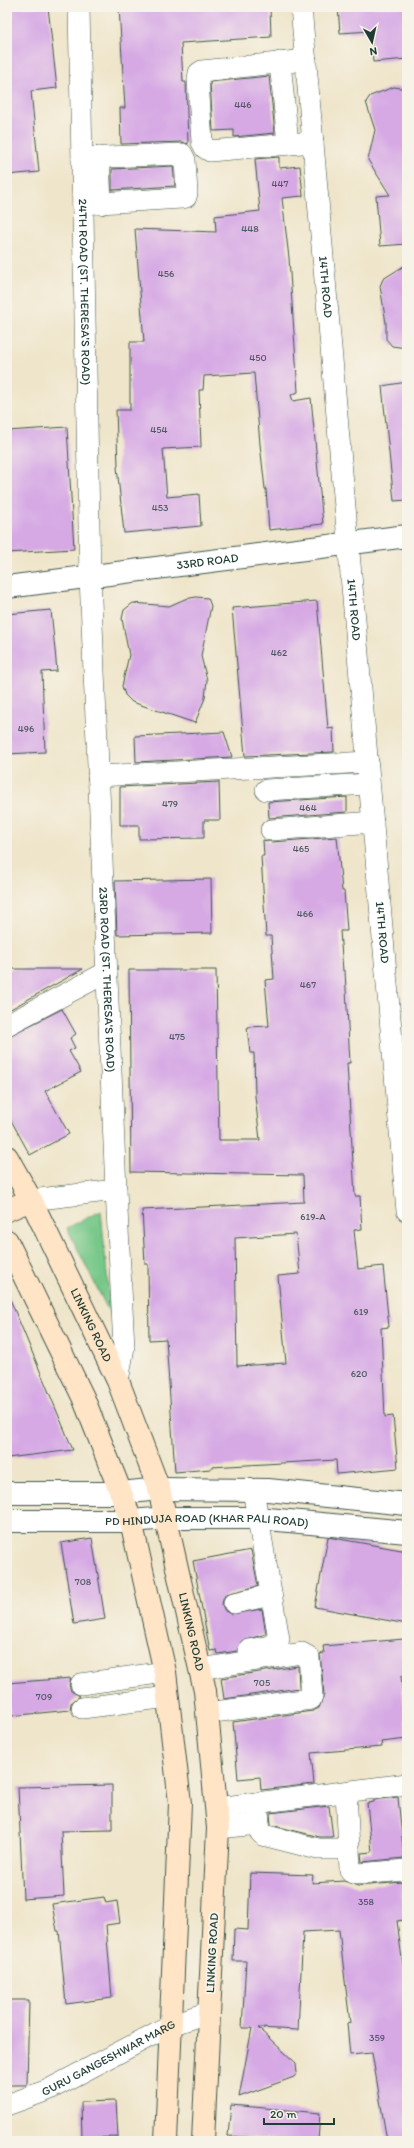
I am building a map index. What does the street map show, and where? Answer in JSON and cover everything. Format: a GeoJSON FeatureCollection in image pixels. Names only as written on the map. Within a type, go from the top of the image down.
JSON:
{"type":"FeatureCollection","features":[{"type":"Feature","properties":{"kind":"main road","name":"LINKING ROAD"},"geometry":{"type":"LineString","coordinates":[[7,1157],[31,1200],[118,1381],[159,1489],[167,1518],[199,1665],[207,1713],[217,1818],[203,2141]]}},
{"type":"Feature","properties":{"kind":"main road"},"geometry":{"type":"LineString","coordinates":[[7,1210],[31,1200]]}},
{"type":"Feature","properties":{"kind":"main road"},"geometry":{"type":"LineString","coordinates":[[7,1241],[83,1397],[121,1493],[131,1521],[165,1672],[180,1804],[166,2141]]}},
{"type":"Feature","properties":{"kind":"street","name":"24TH ROAD (ST. THERESA'S ROAD)"},"geometry":{"type":"LineString","coordinates":[[79,7],[92,204],[90,576]]}},
{"type":"Feature","properties":{"kind":"street","name":"14TH ROAD"},"geometry":{"type":"LineString","coordinates":[[301,7],[369,784],[401,1074],[407,1211]]}},
{"type":"Feature","properties":{"kind":"street"},"geometry":{"type":"LineString","coordinates":[[306,60],[202,71],[199,73],[202,142],[205,148],[210,151],[313,142]]}},
{"type":"Feature","properties":{"kind":"street"},"geometry":{"type":"LineString","coordinates":[[280,62],[288,144]]}},
{"type":"Feature","properties":{"kind":"street"},"geometry":{"type":"LineString","coordinates":[[90,157],[182,154],[185,160],[187,193],[186,197],[182,198],[92,204]]}},
{"type":"Feature","properties":{"kind":"street","name":"33RD ROAD"},"geometry":{"type":"LineString","coordinates":[[7,587],[407,536]]}},
{"type":"Feature","properties":{"kind":"street","name":"23RD ROAD (ST. THERESA'S ROAD)"},"geometry":{"type":"LineString","coordinates":[[90,576],[124,1348],[118,1381]]}},
{"type":"Feature","properties":{"kind":"street"},"geometry":{"type":"LineString","coordinates":[[98,776],[368,762]]}},
{"type":"Feature","properties":{"kind":"street"},"geometry":{"type":"LineString","coordinates":[[266,790],[369,784]]}},
{"type":"Feature","properties":{"kind":"street"},"geometry":{"type":"LineString","coordinates":[[271,830],[373,822]]}},
{"type":"Feature","properties":{"kind":"street"},"geometry":{"type":"LineString","coordinates":[[7,1025],[107,972]]}},
{"type":"Feature","properties":{"kind":"street"},"geometry":{"type":"LineString","coordinates":[[31,1200],[116,1190]]}},
{"type":"Feature","properties":{"kind":"street"},"geometry":{"type":"LineString","coordinates":[[7,1493],[121,1493],[159,1489],[253,1490],[407,1504]]}},
{"type":"Feature","properties":{"kind":"street"},"geometry":{"type":"LineString","coordinates":[[199,1665],[275,1644],[279,1635],[253,1490]]}},
{"type":"Feature","properties":{"kind":"street","name":"PD HINDUJA ROAD (KHAR PALI ROAD)"},"geometry":{"type":"LineString","coordinates":[[7,1521],[131,1521],[167,1518],[257,1518],[407,1532]]}},
{"type":"Feature","properties":{"kind":"street"},"geometry":{"type":"LineString","coordinates":[[234,1603],[271,1595]]}},
{"type":"Feature","properties":{"kind":"street"},"geometry":{"type":"LineString","coordinates":[[199,1665],[302,1654],[309,1658],[311,1698],[207,1713]]}},
{"type":"Feature","properties":{"kind":"street"},"geometry":{"type":"LineString","coordinates":[[81,1684],[165,1672]]}},
{"type":"Feature","properties":{"kind":"street"},"geometry":{"type":"LineString","coordinates":[[82,1708],[168,1697]]}},
{"type":"Feature","properties":{"kind":"street"},"geometry":{"type":"LineString","coordinates":[[217,1818],[257,1803],[407,1784]]}},
{"type":"Feature","properties":{"kind":"street"},"geometry":{"type":"LineString","coordinates":[[346,1792],[350,1870],[353,1873],[362,1874],[407,1870]]}},
{"type":"Feature","properties":{"kind":"street"},"geometry":{"type":"LineString","coordinates":[[257,1803],[260,1832],[263,1835],[318,1850],[349,1849]]}},
{"type":"Feature","properties":{"kind":"street"},"geometry":{"type":"LineString","coordinates":[[217,1818],[259,1824]]}},
{"type":"Feature","properties":{"kind":"street","name":"GURU GANGESHWAR MARG"},"geometry":{"type":"LineString","coordinates":[[7,2105],[48,2090],[171,2025],[209,2012]]}},
{"type":"Feature","properties":{"kind":"green space"},"geometry":{"type":"Polygon","coordinates":[[[101,1211],[111,1316],[67,1228],[101,1211]]]}},
{"type":"Feature","properties":{"kind":"building"},"geometry":{"type":"Polygon","coordinates":[[[7,7],[48,7],[57,88],[31,91],[39,172],[7,175],[7,7]]]}},
{"type":"Feature","properties":{"kind":"building"},"geometry":{"type":"Polygon","coordinates":[[[119,7],[270,7],[271,37],[181,43],[183,82],[186,82],[188,144],[182,142],[121,144],[120,108],[125,108],[119,7]]]}},
{"type":"Feature","properties":{"kind":"building"},"geometry":{"type":"Polygon","coordinates":[[[338,7],[407,7],[407,59],[373,62],[370,31],[340,33],[338,7]]]}},
{"type":"Feature","properties":{"kind":"building"},"geometry":{"type":"Polygon","coordinates":[[[269,76],[275,133],[234,137],[234,130],[213,131],[210,82],[269,76]]]}},
{"type":"Feature","properties":{"kind":"building"},"geometry":{"type":"Polygon","coordinates":[[[394,87],[407,89],[407,244],[380,246],[376,196],[390,195],[368,160],[375,130],[366,102],[370,96],[394,87]]]}},
{"type":"Feature","properties":{"kind":"building"},"geometry":{"type":"Polygon","coordinates":[[[279,157],[279,168],[300,166],[303,196],[282,198],[289,258],[298,392],[291,395],[293,401],[311,398],[323,524],[269,530],[254,373],[204,376],[203,390],[199,390],[201,447],[163,449],[167,497],[199,494],[201,526],[124,533],[117,467],[116,410],[130,410],[130,342],[144,342],[135,229],[216,232],[215,216],[260,211],[255,159],[279,157]]]}},
{"type":"Feature","properties":{"kind":"building"},"geometry":{"type":"Polygon","coordinates":[[[173,166],[175,186],[112,190],[112,169],[173,166]]]}},
{"type":"Feature","properties":{"kind":"building"},"geometry":{"type":"Polygon","coordinates":[[[407,264],[407,348],[392,346],[386,339],[386,323],[380,286],[383,279],[407,264]]]}},
{"type":"Feature","properties":{"kind":"building"},"geometry":{"type":"Polygon","coordinates":[[[407,382],[407,500],[394,501],[382,386],[407,382]]]}},
{"type":"Feature","properties":{"kind":"building"},"geometry":{"type":"Polygon","coordinates":[[[67,427],[74,549],[7,553],[7,431],[67,427]]]}},
{"type":"Feature","properties":{"kind":"building"},"geometry":{"type":"Polygon","coordinates":[[[196,597],[208,598],[211,606],[201,656],[207,680],[205,698],[195,723],[132,702],[125,695],[122,686],[129,655],[122,619],[124,610],[133,603],[169,606],[185,599],[196,597]]]}},
{"type":"Feature","properties":{"kind":"building"},"geometry":{"type":"Polygon","coordinates":[[[317,601],[328,729],[333,728],[334,752],[245,756],[232,608],[317,601]]]}},
{"type":"Feature","properties":{"kind":"building"},"geometry":{"type":"Polygon","coordinates":[[[51,610],[57,671],[42,672],[45,752],[7,754],[7,614],[51,610]]]}},
{"type":"Feature","properties":{"kind":"building"},"geometry":{"type":"Polygon","coordinates":[[[224,732],[232,757],[136,762],[135,736],[224,732]]]}},
{"type":"Feature","properties":{"kind":"building"},"geometry":{"type":"Polygon","coordinates":[[[219,782],[220,820],[204,820],[204,838],[139,839],[139,825],[120,825],[120,787],[219,782]]]}},
{"type":"Feature","properties":{"kind":"building"},"geometry":{"type":"Polygon","coordinates":[[[347,797],[347,812],[269,818],[268,802],[347,797]]]}},
{"type":"Feature","properties":{"kind":"building"},"geometry":{"type":"Polygon","coordinates":[[[337,837],[342,891],[344,891],[347,931],[340,931],[343,971],[345,971],[350,1063],[347,1063],[355,1196],[360,1196],[362,1229],[354,1230],[358,1269],[383,1266],[389,1327],[381,1328],[385,1417],[393,1416],[398,1468],[337,1474],[336,1460],[211,1467],[211,1469],[175,1472],[166,1339],[149,1340],[148,1264],[145,1264],[142,1210],[304,1202],[303,1175],[131,1172],[129,970],[216,970],[219,1140],[260,1140],[255,1096],[254,1053],[250,1053],[247,1027],[269,1026],[265,980],[274,979],[271,936],[266,936],[261,856],[264,856],[263,840],[272,842],[337,837]],[[296,1234],[235,1238],[237,1366],[286,1363],[278,1276],[300,1274],[296,1234]]]}},
{"type":"Feature","properties":{"kind":"building"},"geometry":{"type":"Polygon","coordinates":[[[211,879],[212,933],[117,935],[115,881],[211,879]]]}},
{"type":"Feature","properties":{"kind":"building"},"geometry":{"type":"Polygon","coordinates":[[[7,969],[83,969],[7,1011],[7,969]]]}},
{"type":"Feature","properties":{"kind":"building"},"geometry":{"type":"Polygon","coordinates":[[[62,1009],[76,1034],[70,1038],[75,1048],[69,1051],[81,1072],[45,1091],[69,1134],[30,1155],[7,1113],[7,1037],[62,1009]]]}},
{"type":"Feature","properties":{"kind":"building"},"geometry":{"type":"Polygon","coordinates":[[[7,1292],[73,1450],[7,1458],[7,1292]]]}},
{"type":"Feature","properties":{"kind":"building"},"geometry":{"type":"Polygon","coordinates":[[[328,1537],[407,1551],[407,1624],[315,1607],[328,1537]]]}},
{"type":"Feature","properties":{"kind":"building"},"geometry":{"type":"Polygon","coordinates":[[[92,1538],[105,1619],[74,1624],[61,1543],[92,1538]]]}},
{"type":"Feature","properties":{"kind":"building"},"geometry":{"type":"Polygon","coordinates":[[[251,1550],[258,1586],[226,1594],[222,1605],[225,1611],[231,1614],[262,1609],[266,1634],[242,1641],[237,1651],[218,1654],[217,1650],[210,1651],[193,1561],[251,1550]]]}},
{"type":"Feature","properties":{"kind":"building"},"geometry":{"type":"Polygon","coordinates":[[[404,1639],[407,1675],[401,1676],[407,1739],[381,1742],[382,1747],[311,1753],[314,1784],[261,1790],[260,1777],[238,1779],[233,1722],[313,1711],[319,1708],[324,1695],[320,1654],[324,1653],[323,1646],[404,1639]]]}},
{"type":"Feature","properties":{"kind":"building"},"geometry":{"type":"Polygon","coordinates":[[[298,1666],[299,1688],[224,1699],[221,1678],[298,1666]]]}},
{"type":"Feature","properties":{"kind":"building"},"geometry":{"type":"Polygon","coordinates":[[[71,1678],[69,1685],[71,1691],[80,1696],[71,1703],[70,1710],[10,1716],[7,1683],[71,1678]]]}},
{"type":"Feature","properties":{"kind":"building"},"geometry":{"type":"Polygon","coordinates":[[[112,1785],[112,1830],[61,1831],[64,1896],[23,1899],[18,1787],[112,1785]]]}},
{"type":"Feature","properties":{"kind":"building"},"geometry":{"type":"Polygon","coordinates":[[[398,1797],[404,1858],[362,1862],[361,1853],[372,1852],[367,1803],[374,1802],[374,1800],[398,1797]]]}},
{"type":"Feature","properties":{"kind":"building"},"geometry":{"type":"Polygon","coordinates":[[[329,1806],[333,1837],[320,1837],[271,1825],[270,1813],[329,1806]]]}},
{"type":"Feature","properties":{"kind":"building"},"geometry":{"type":"Polygon","coordinates":[[[250,1873],[313,1875],[312,1883],[344,1881],[358,1886],[402,1882],[404,1920],[397,1921],[407,1997],[407,2141],[387,2141],[372,2053],[350,2055],[347,2024],[350,2023],[339,1930],[303,1932],[298,2030],[258,2028],[296,2063],[297,2073],[294,2077],[239,2097],[252,2028],[242,2028],[246,1961],[233,1961],[234,1929],[248,1930],[250,1873]]]}},
{"type":"Feature","properties":{"kind":"building"},"geometry":{"type":"Polygon","coordinates":[[[104,1897],[106,1903],[117,1901],[120,1923],[106,1925],[112,1998],[66,2004],[59,1931],[57,1931],[52,1904],[104,1897]]]}},
{"type":"Feature","properties":{"kind":"building"},"geometry":{"type":"Polygon","coordinates":[[[7,2000],[29,2000],[27,2085],[7,2085],[7,2000]]]}},
{"type":"Feature","properties":{"kind":"building"},"geometry":{"type":"Polygon","coordinates":[[[116,2101],[118,2137],[82,2138],[81,2102],[116,2101]]]}},
{"type":"Feature","properties":{"kind":"building"},"geometry":{"type":"Polygon","coordinates":[[[231,2105],[320,2113],[318,2141],[272,2141],[271,2139],[228,2136],[231,2105]]]}}]}
